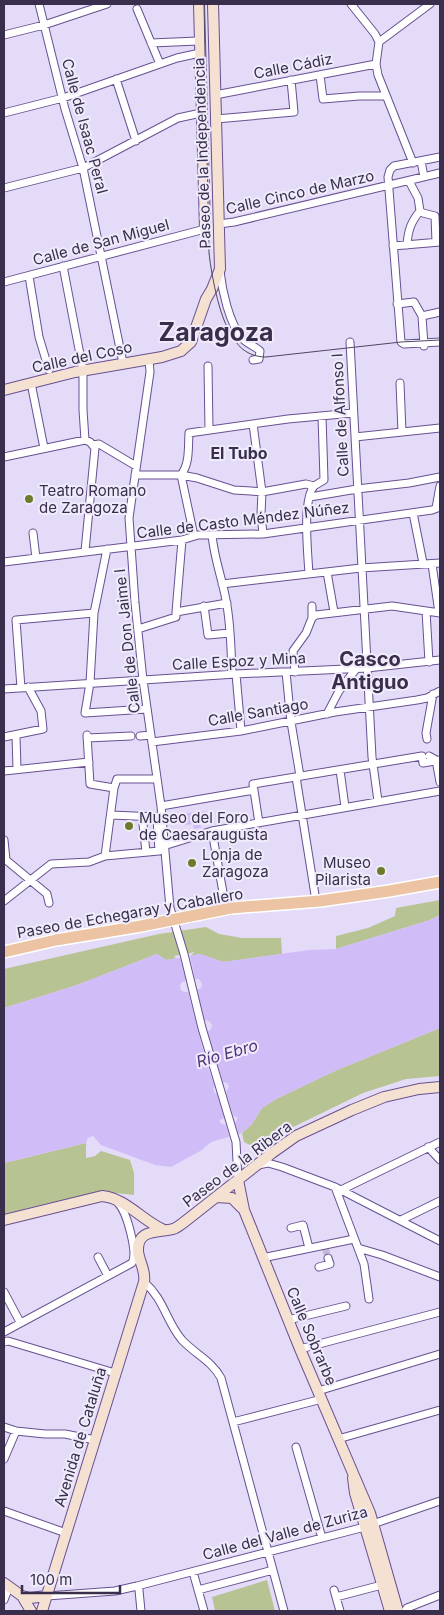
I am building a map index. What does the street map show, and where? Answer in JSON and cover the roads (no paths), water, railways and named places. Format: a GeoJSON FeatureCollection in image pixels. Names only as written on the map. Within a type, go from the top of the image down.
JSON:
{"type":"FeatureCollection","features":[{"type":"Feature","properties":{"kind":"main road","name":"Paseo de la Independencia"},"geometry":{"type":"LineString","coordinates":[[199,4],[205,229]]}},
{"type":"Feature","properties":{"kind":"main road","name":"Paseo de la Independencia"},"geometry":{"type":"LineString","coordinates":[[167,356],[181,351],[189,345],[206,299],[220,269],[213,4]]}},
{"type":"Feature","properties":{"kind":"main road","name":"Calle del Coso"},"geometry":{"type":"LineString","coordinates":[[4,390],[83,370],[167,356]]}},
{"type":"Feature","properties":{"kind":"main road","name":"Paseo de Echegaray y Caballero"},"geometry":{"type":"LineString","coordinates":[[4,952],[56,940],[141,926],[175,925],[226,909],[390,892],[440,882]]}},
{"type":"Feature","properties":{"kind":"main road","name":"Paseo de la Ribera"},"geometry":{"type":"LineString","coordinates":[[163,1230],[178,1227],[296,1136],[367,1103],[402,1092],[440,1087]]}},
{"type":"Feature","properties":{"kind":"main road","name":"Calle Sobrarbe"},"geometry":{"type":"LineString","coordinates":[[238,1180],[244,1210],[352,1474],[355,1493],[369,1525]]}},
{"type":"Feature","properties":{"kind":"main road"},"geometry":{"type":"LineString","coordinates":[[4,1220],[102,1196],[115,1200],[163,1230]]}},
{"type":"Feature","properties":{"kind":"main road"},"geometry":{"type":"LineString","coordinates":[[217,1197],[232,1198],[244,1210]]}},
{"type":"Feature","properties":{"kind":"main road","name":"Avenida de Cataluña"},"geometry":{"type":"LineString","coordinates":[[42,1611],[144,1277],[138,1251],[141,1240],[150,1232],[163,1230]]}},
{"type":"Feature","properties":{"kind":"main road"},"geometry":{"type":"LineString","coordinates":[[369,1525],[387,1600],[399,1610]]}},
{"type":"Feature","properties":{"kind":"main road"},"geometry":{"type":"LineString","coordinates":[[369,1525],[399,1610]]}},
{"type":"Feature","properties":{"kind":"main road"},"geometry":{"type":"LineString","coordinates":[[6,1585],[22,1596],[30,1598],[47,1596]]}},
{"type":"Feature","properties":{"kind":"main road"},"geometry":{"type":"LineString","coordinates":[[22,1596],[31,1611]]}},
{"type":"Feature","properties":{"kind":"street","name":"Calle de Isaac Peral"},"geometry":{"type":"LineString","coordinates":[[39,4],[83,168],[123,363]]}},
{"type":"Feature","properties":{"kind":"street"},"geometry":{"type":"LineString","coordinates":[[4,35],[106,4]]}},
{"type":"Feature","properties":{"kind":"street"},"geometry":{"type":"LineString","coordinates":[[351,4],[375,34],[379,42],[376,64],[378,75],[413,163]]}},
{"type":"Feature","properties":{"kind":"street"},"geometry":{"type":"LineString","coordinates":[[379,42],[421,7],[430,4]]}},
{"type":"Feature","properties":{"kind":"street"},"geometry":{"type":"LineString","coordinates":[[137,9],[160,64]]}},
{"type":"Feature","properties":{"kind":"street"},"geometry":{"type":"LineString","coordinates":[[151,43],[198,41]]}},
{"type":"Feature","properties":{"kind":"street"},"geometry":{"type":"LineString","coordinates":[[4,113],[63,98],[177,58],[200,53]]}},
{"type":"Feature","properties":{"kind":"street","name":"Calle Cádiz"},"geometry":{"type":"LineString","coordinates":[[215,95],[376,64]]}},
{"type":"Feature","properties":{"kind":"street"},"geometry":{"type":"LineString","coordinates":[[320,75],[323,99],[386,96]]}},
{"type":"Feature","properties":{"kind":"street"},"geometry":{"type":"LineString","coordinates":[[113,80],[136,141]]}},
{"type":"Feature","properties":{"kind":"street"},"geometry":{"type":"LineString","coordinates":[[216,119],[294,112],[291,80]]}},
{"type":"Feature","properties":{"kind":"street"},"geometry":{"type":"LineString","coordinates":[[4,188],[83,168],[178,118],[202,113]]}},
{"type":"Feature","properties":{"kind":"street"},"geometry":{"type":"LineString","coordinates":[[440,157],[392,168],[389,172],[386,186],[400,338],[404,344],[440,342]]}},
{"type":"Feature","properties":{"kind":"street"},"geometry":{"type":"LineString","coordinates":[[422,161],[424,177]]}},
{"type":"Feature","properties":{"kind":"street","name":"Calle Cinco de Marzo"},"geometry":{"type":"LineString","coordinates":[[218,224],[234,222],[440,173]]}},
{"type":"Feature","properties":{"kind":"street"},"geometry":{"type":"LineString","coordinates":[[407,245],[408,229],[420,211],[418,198],[409,181]]}},
{"type":"Feature","properties":{"kind":"street"},"geometry":{"type":"LineString","coordinates":[[393,246],[438,242],[435,216],[420,211]]}},
{"type":"Feature","properties":{"kind":"street","name":"Calle de San Miguel"},"geometry":{"type":"LineString","coordinates":[[4,282],[205,229]]}},
{"type":"Feature","properties":{"kind":"street"},"geometry":{"type":"LineString","coordinates":[[64,266],[83,370],[83,410],[91,444],[85,551]]}},
{"type":"Feature","properties":{"kind":"street"},"geometry":{"type":"LineString","coordinates":[[220,269],[225,298],[238,332],[247,343],[260,351],[259,358],[253,360]]}},
{"type":"Feature","properties":{"kind":"street"},"geometry":{"type":"LineString","coordinates":[[29,276],[39,337],[49,370]]}},
{"type":"Feature","properties":{"kind":"street"},"geometry":{"type":"LineString","coordinates":[[397,304],[414,302],[423,316],[424,344]]}},
{"type":"Feature","properties":{"kind":"street"},"geometry":{"type":"LineString","coordinates":[[423,316],[440,312]]}},
{"type":"Feature","properties":{"kind":"street","name":"Calle de Alfonso I"},"geometry":{"type":"LineString","coordinates":[[350,342],[372,761],[378,801]]}},
{"type":"Feature","properties":{"kind":"street","name":"Calle de Don Jaime I"},"geometry":{"type":"LineString","coordinates":[[149,359],[150,372],[129,518],[143,680],[157,779],[162,845],[170,908],[202,1028],[236,1142],[238,1180]]}},
{"type":"Feature","properties":{"kind":"street"},"geometry":{"type":"LineString","coordinates":[[208,366],[209,430]]}},
{"type":"Feature","properties":{"kind":"street"},"geometry":{"type":"LineString","coordinates":[[31,383],[44,448]]}},
{"type":"Feature","properties":{"kind":"street"},"geometry":{"type":"LineString","coordinates":[[400,383],[402,432]]}},
{"type":"Feature","properties":{"kind":"street"},"geometry":{"type":"LineString","coordinates":[[181,475],[185,470],[188,457],[189,434],[253,424],[353,413]]}},
{"type":"Feature","properties":{"kind":"street"},"geometry":{"type":"LineString","coordinates":[[308,574],[307,527],[310,497],[314,486],[324,480],[322,416]]}},
{"type":"Feature","properties":{"kind":"street"},"geometry":{"type":"LineString","coordinates":[[253,424],[262,492],[261,514],[263,534]]}},
{"type":"Feature","properties":{"kind":"street"},"geometry":{"type":"LineString","coordinates":[[355,437],[440,428]]}},
{"type":"Feature","properties":{"kind":"street"},"geometry":{"type":"LineString","coordinates":[[4,456],[44,448],[99,444],[136,466]]}},
{"type":"Feature","properties":{"kind":"street"},"geometry":{"type":"LineString","coordinates":[[135,475],[181,475],[234,490],[262,492],[306,484],[314,486]]}},
{"type":"Feature","properties":{"kind":"street"},"geometry":{"type":"LineString","coordinates":[[181,475],[194,536]]}},
{"type":"Feature","properties":{"kind":"street"},"geometry":{"type":"LineString","coordinates":[[310,497],[440,477]]}},
{"type":"Feature","properties":{"kind":"street"},"geometry":{"type":"LineString","coordinates":[[438,507],[440,486]]}},
{"type":"Feature","properties":{"kind":"street","name":"Calle de Casto Méndez Núñez"},"geometry":{"type":"LineString","coordinates":[[4,562],[131,547],[182,540],[194,536],[263,534],[413,513],[432,510],[438,507]]}},
{"type":"Feature","properties":{"kind":"street"},"geometry":{"type":"LineString","coordinates":[[413,513],[423,563]]}},
{"type":"Feature","properties":{"kind":"street"},"geometry":{"type":"LineString","coordinates":[[33,533],[36,558]]}},
{"type":"Feature","properties":{"kind":"street"},"geometry":{"type":"LineString","coordinates":[[212,535],[214,556],[227,601],[241,731]]}},
{"type":"Feature","properties":{"kind":"street"},"geometry":{"type":"LineString","coordinates":[[138,629],[176,617],[176,597],[182,540]]}},
{"type":"Feature","properties":{"kind":"street"},"geometry":{"type":"LineString","coordinates":[[107,549],[94,613],[90,683],[85,713],[147,709]]}},
{"type":"Feature","properties":{"kind":"street"},"geometry":{"type":"LineString","coordinates":[[222,584],[361,568],[440,563]]}},
{"type":"Feature","properties":{"kind":"street"},"geometry":{"type":"LineString","coordinates":[[312,618],[316,615],[334,612],[392,606],[439,613],[432,564]]}},
{"type":"Feature","properties":{"kind":"street"},"geometry":{"type":"LineString","coordinates":[[327,572],[334,612]]}},
{"type":"Feature","properties":{"kind":"street"},"geometry":{"type":"LineString","coordinates":[[177,612],[227,601]]}},
{"type":"Feature","properties":{"kind":"street"},"geometry":{"type":"LineString","coordinates":[[204,606],[208,635],[231,635]]}},
{"type":"Feature","properties":{"kind":"street"},"geometry":{"type":"LineString","coordinates":[[294,672],[293,651],[306,633],[312,618],[312,606]]}},
{"type":"Feature","properties":{"kind":"street"},"geometry":{"type":"LineString","coordinates":[[426,611],[429,662]]}},
{"type":"Feature","properties":{"kind":"street"},"geometry":{"type":"LineString","coordinates":[[4,738],[43,729],[41,711],[25,687],[16,620],[94,613]]}},
{"type":"Feature","properties":{"kind":"street","name":"Calle Espoz y Mina"},"geometry":{"type":"LineString","coordinates":[[4,689],[234,674],[356,669],[440,660]]}},
{"type":"Feature","properties":{"kind":"street"},"geometry":{"type":"LineString","coordinates":[[327,714],[339,691],[356,669]]}},
{"type":"Feature","properties":{"kind":"street"},"geometry":{"type":"LineString","coordinates":[[286,672],[301,815],[316,901]]}},
{"type":"Feature","properties":{"kind":"street"},"geometry":{"type":"LineString","coordinates":[[427,739],[426,733],[437,692]]}},
{"type":"Feature","properties":{"kind":"street","name":"Calle Santiago"},"geometry":{"type":"LineString","coordinates":[[140,736],[152,739],[241,731],[327,714],[422,699],[437,692]]}},
{"type":"Feature","properties":{"kind":"street"},"geometry":{"type":"LineString","coordinates":[[16,736],[17,769]]}},
{"type":"Feature","properties":{"kind":"street"},"geometry":{"type":"LineString","coordinates":[[114,788],[90,784],[87,736],[131,736]]}},
{"type":"Feature","properties":{"kind":"street"},"geometry":{"type":"LineString","coordinates":[[259,822],[253,784],[340,770],[372,761],[422,756],[423,763],[438,760]]}},
{"type":"Feature","properties":{"kind":"street"},"geometry":{"type":"LineString","coordinates":[[429,756],[438,760]]}},
{"type":"Feature","properties":{"kind":"street"},"geometry":{"type":"LineString","coordinates":[[438,760],[440,782]]}},
{"type":"Feature","properties":{"kind":"street"},"geometry":{"type":"LineString","coordinates":[[4,771],[89,762]]}},
{"type":"Feature","properties":{"kind":"street"},"geometry":{"type":"LineString","coordinates":[[340,770],[345,807]]}},
{"type":"Feature","properties":{"kind":"street"},"geometry":{"type":"LineString","coordinates":[[105,856],[114,788],[117,779],[157,779]]}},
{"type":"Feature","properties":{"kind":"street"},"geometry":{"type":"LineString","coordinates":[[160,806],[254,790]]}},
{"type":"Feature","properties":{"kind":"street"},"geometry":{"type":"LineString","coordinates":[[162,845],[212,831],[440,791]]}},
{"type":"Feature","properties":{"kind":"street"},"geometry":{"type":"LineString","coordinates":[[4,901],[51,864],[89,862],[105,856],[159,852],[162,845],[157,815],[111,813]]}},
{"type":"Feature","properties":{"kind":"street"},"geometry":{"type":"LineString","coordinates":[[143,824],[146,852]]}},
{"type":"Feature","properties":{"kind":"street"},"geometry":{"type":"LineString","coordinates":[[212,831],[226,909]]}},
{"type":"Feature","properties":{"kind":"street"},"geometry":{"type":"LineString","coordinates":[[4,841],[5,860],[47,894],[49,903]]}},
{"type":"Feature","properties":{"kind":"street"},"geometry":{"type":"LineString","coordinates":[[338,1189],[440,1142]]}},
{"type":"Feature","properties":{"kind":"street"},"geometry":{"type":"LineString","coordinates":[[428,1147],[440,1160]]}},
{"type":"Feature","properties":{"kind":"street"},"geometry":{"type":"LineString","coordinates":[[255,1166],[268,1163],[298,1172],[338,1189],[440,1241]]}},
{"type":"Feature","properties":{"kind":"street"},"geometry":{"type":"LineString","coordinates":[[338,1189],[364,1264],[369,1299]]}},
{"type":"Feature","properties":{"kind":"street"},"geometry":{"type":"LineString","coordinates":[[115,1200],[123,1209],[127,1218],[134,1255],[134,1259],[129,1265],[5,1331],[6,1342],[115,1373]]}},
{"type":"Feature","properties":{"kind":"street"},"geometry":{"type":"LineString","coordinates":[[401,1220],[440,1201]]}},
{"type":"Feature","properties":{"kind":"street"},"geometry":{"type":"LineString","coordinates":[[291,1228],[303,1225],[308,1248]]}},
{"type":"Feature","properties":{"kind":"street"},"geometry":{"type":"LineString","coordinates":[[267,1257],[354,1239]]}},
{"type":"Feature","properties":{"kind":"street"},"geometry":{"type":"LineString","coordinates":[[358,1248],[440,1277]]}},
{"type":"Feature","properties":{"kind":"street"},"geometry":{"type":"LineString","coordinates":[[98,1257],[108,1276]]}},
{"type":"Feature","properties":{"kind":"street"},"geometry":{"type":"LineString","coordinates":[[319,1267],[330,1262]]}},
{"type":"Feature","properties":{"kind":"street"},"geometry":{"type":"LineString","coordinates":[[129,1265],[137,1266],[156,1293],[183,1341],[217,1371],[224,1388],[284,1611]]}},
{"type":"Feature","properties":{"kind":"street"},"geometry":{"type":"LineString","coordinates":[[4,1292],[20,1322]]}},
{"type":"Feature","properties":{"kind":"street"},"geometry":{"type":"LineString","coordinates":[[288,1320],[346,1306]]}},
{"type":"Feature","properties":{"kind":"street"},"geometry":{"type":"LineString","coordinates":[[300,1348],[440,1312]]}},
{"type":"Feature","properties":{"kind":"street"},"geometry":{"type":"LineString","coordinates":[[233,1422],[320,1395],[440,1354]]}},
{"type":"Feature","properties":{"kind":"street"},"geometry":{"type":"LineString","coordinates":[[338,1439],[440,1410]]}},
{"type":"Feature","properties":{"kind":"street"},"geometry":{"type":"LineString","coordinates":[[4,1427],[16,1431],[65,1434],[95,1440]]}},
{"type":"Feature","properties":{"kind":"street"},"geometry":{"type":"LineString","coordinates":[[4,1459],[16,1431]]}},
{"type":"Feature","properties":{"kind":"street"},"geometry":{"type":"LineString","coordinates":[[296,1447],[322,1538]]}},
{"type":"Feature","properties":{"kind":"street","name":"Calle del Valle de Zuriza"},"geometry":{"type":"LineString","coordinates":[[47,1596],[115,1591],[194,1572],[369,1525],[440,1501]]}},
{"type":"Feature","properties":{"kind":"street"},"geometry":{"type":"LineString","coordinates":[[4,1511],[66,1534]]}},
{"type":"Feature","properties":{"kind":"street"},"geometry":{"type":"LineString","coordinates":[[198,1590],[273,1570]]}},
{"type":"Feature","properties":{"kind":"street"},"geometry":{"type":"LineString","coordinates":[[194,1572],[204,1611]]}},
{"type":"Feature","properties":{"kind":"street"},"geometry":{"type":"LineString","coordinates":[[4,1600],[6,1585]]}},
{"type":"Feature","properties":{"kind":"street"},"geometry":{"type":"LineString","coordinates":[[340,1611],[335,1594],[378,1586]]}},
{"type":"Feature","properties":{"kind":"street"},"geometry":{"type":"LineString","coordinates":[[139,1590],[141,1611]]}},
{"type":"Feature","properties":{"kind":"street"},"geometry":{"type":"LineString","coordinates":[[399,1610],[440,1596]]}},
{"type":"Feature","properties":{"kind":"water"},"geometry":{"type":"Polygon","coordinates":[[[207,811],[208,823],[200,824],[201,828],[194,829],[193,824],[185,825],[184,816],[178,816],[178,814],[207,811]]]}},
{"type":"Feature","properties":{"kind":"water","name":"Río Ebro"},"geometry":{"type":"Polygon","coordinates":[[[440,915],[440,1028],[337,1070],[276,1099],[262,1108],[252,1124],[242,1133],[211,1142],[202,1150],[171,1167],[155,1165],[101,1145],[93,1136],[88,1138],[86,1143],[4,1163],[4,1008],[77,985],[157,954],[166,960],[200,954],[223,962],[309,950],[336,949],[430,920],[440,915]]]}},
{"type":"Feature","properties":{"kind":"tunnel"},"geometry":{"type":"LineString","coordinates":[[325,1247],[328,1258]]}},
{"type":"Feature","properties":{"kind":"tram line"},"geometry":{"type":"LineString","coordinates":[[204,4],[209,253],[221,312],[230,334],[242,349],[257,356],[266,357],[401,342],[440,340]]}},
{"type":"Feature","properties":{"kind":"place","name":"Teatro Romano de Zaragoza"},"geometry":{"type":"Point","coordinates":[29,499]}},
{"type":"Feature","properties":{"kind":"place","name":"Museo del Foro de Caesaraugusta"},"geometry":{"type":"Point","coordinates":[129,826]}},
{"type":"Feature","properties":{"kind":"place","name":"Lonja de Zaragoza"},"geometry":{"type":"Point","coordinates":[192,863]}},
{"type":"Feature","properties":{"kind":"place","name":"Museo Pilarista"},"geometry":{"type":"Point","coordinates":[381,871]}},
{"type":"Feature","properties":{"kind":"district","name":"Zaragoza"},"geometry":{"type":"Point","coordinates":[216,332]}},
{"type":"Feature","properties":{"kind":"district","name":"El Tubo"},"geometry":{"type":"Point","coordinates":[239,453]}},
{"type":"Feature","properties":{"kind":"district","name":"Casco Antiguo"},"geometry":{"type":"Point","coordinates":[370,670]}}]}
